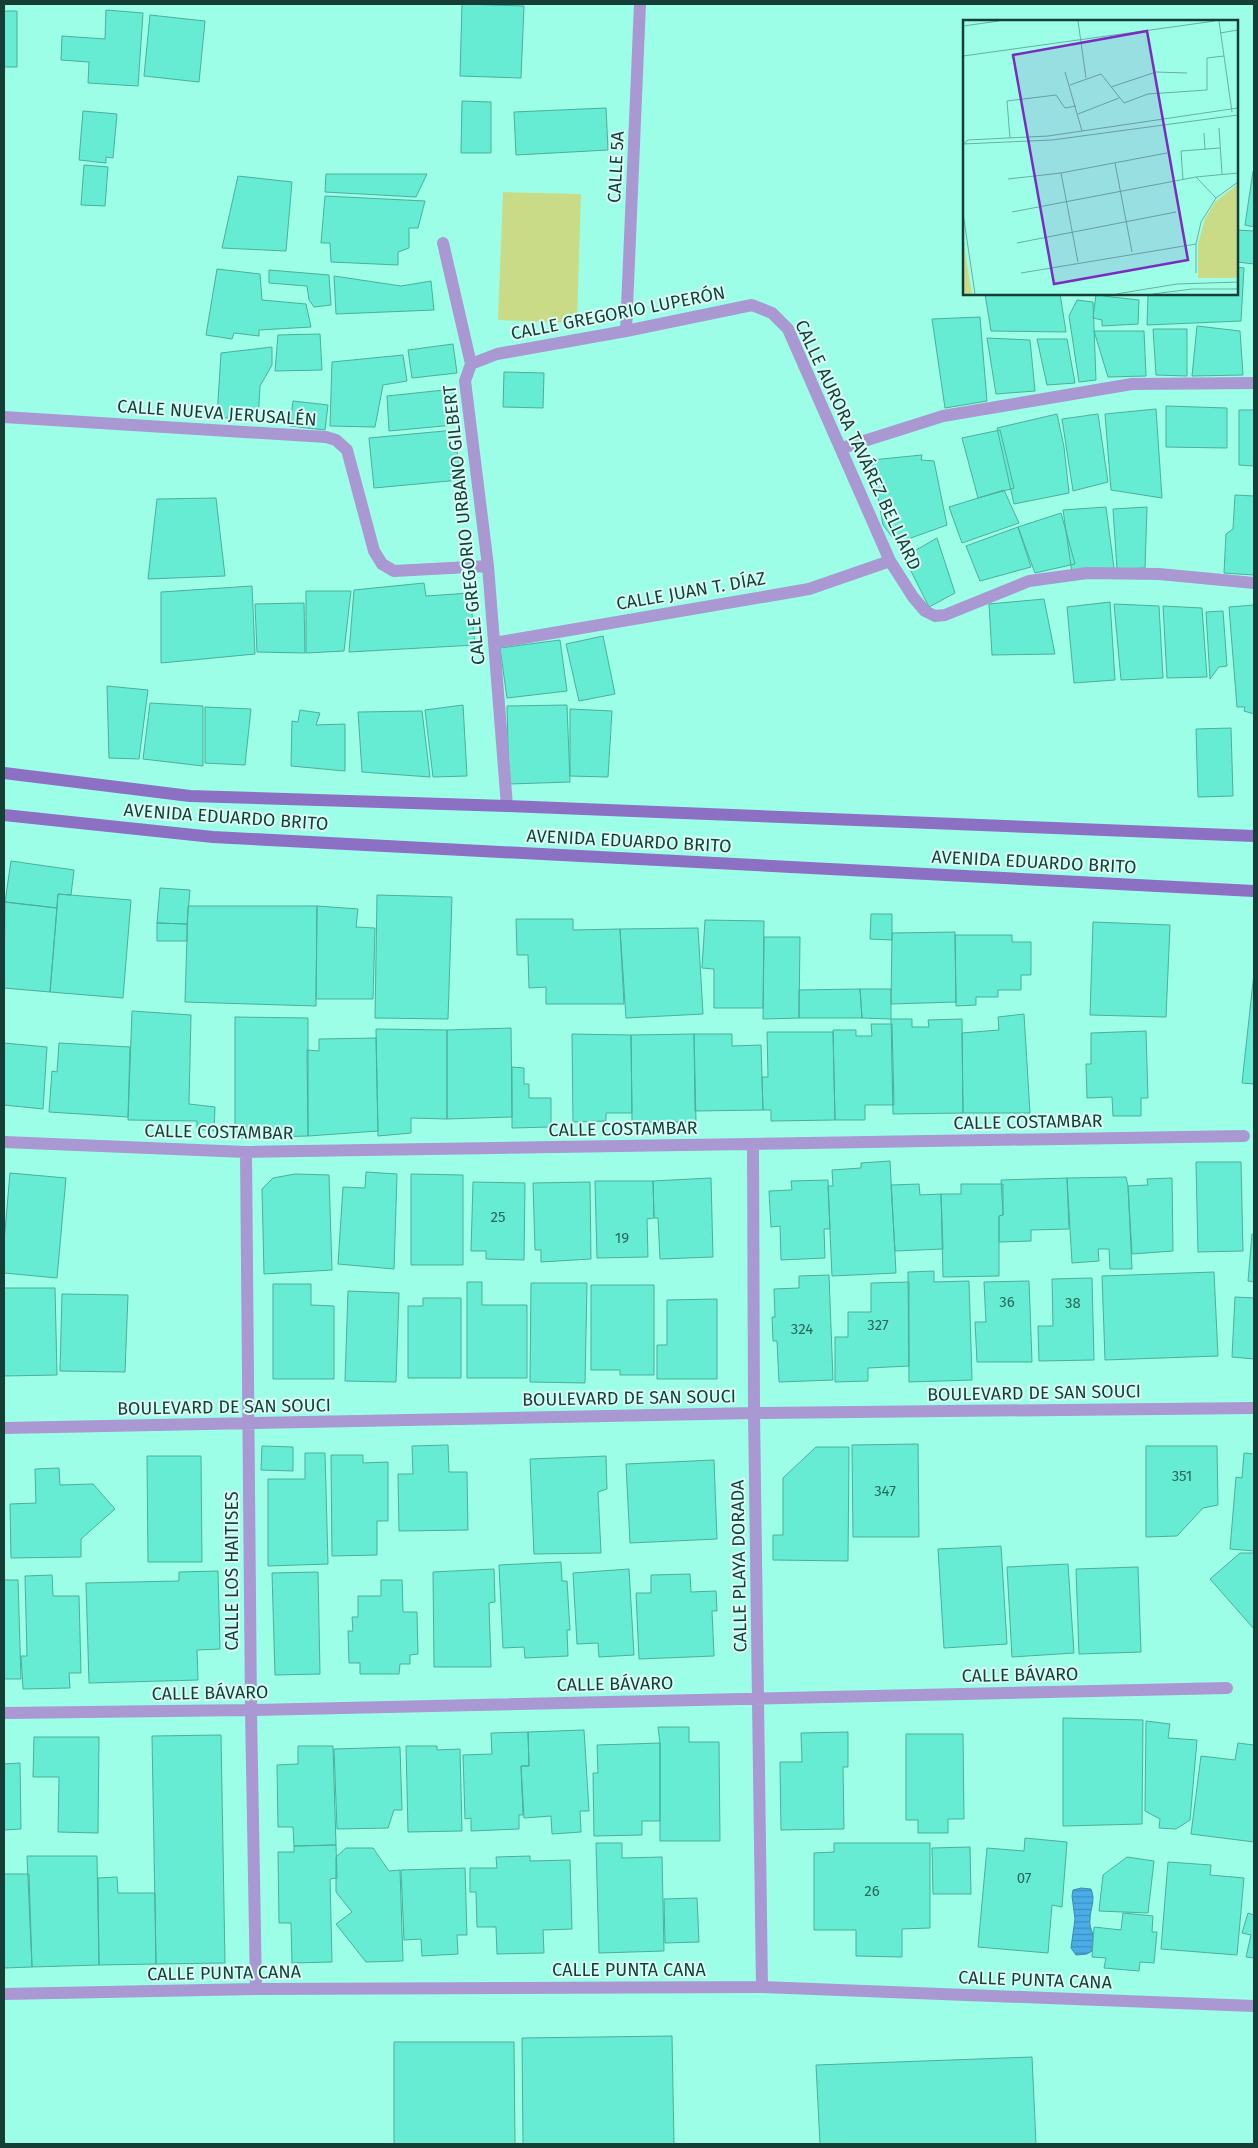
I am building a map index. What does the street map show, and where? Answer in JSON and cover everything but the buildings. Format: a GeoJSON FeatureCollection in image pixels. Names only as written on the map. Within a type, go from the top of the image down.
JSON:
{"type":"FeatureCollection","features":[{"type":"Feature","properties":{"kind":"street","name":"CALLE 5A"},"geometry":{"type":"LineString","coordinates":[[626,332],[640,4]]}},
{"type":"Feature","properties":{"kind":"street","name":"CALLE GREGORIO URBANO GILBERT"},"geometry":{"type":"LineString","coordinates":[[443,243],[471,364],[465,381],[488,566],[507,806]]}},
{"type":"Feature","properties":{"kind":"street","name":"CALLE GREGORIO LUPERÓN"},"geometry":{"type":"LineString","coordinates":[[471,364],[496,354],[626,332],[752,305],[772,313]]}},
{"type":"Feature","properties":{"kind":"street","name":"CALLE AURORA TAVÁREZ BELLIARD"},"geometry":{"type":"LineString","coordinates":[[772,313],[788,329],[842,448],[890,561],[913,597],[925,611],[935,616],[945,615],[1029,581],[1087,573],[1159,574],[1254,583]]}},
{"type":"Feature","properties":{"kind":"street"},"geometry":{"type":"LineString","coordinates":[[842,448],[943,416],[1132,384],[1254,383]]}},
{"type":"Feature","properties":{"kind":"street","name":"CALLE NUEVA JERUSALÉN"},"geometry":{"type":"LineString","coordinates":[[4,417],[326,437],[336,440],[347,450],[374,551],[382,564],[394,571],[488,566]]}},
{"type":"Feature","properties":{"kind":"street","name":"CALLE JUAN T. DÍAZ"},"geometry":{"type":"LineString","coordinates":[[494,643],[809,589],[890,561]]}},
{"type":"Feature","properties":{"kind":"street","name":"AVENIDA EDUARDO BRITO"},"geometry":{"type":"LineString","coordinates":[[4,773],[190,796],[507,806],[1254,836]]}},
{"type":"Feature","properties":{"kind":"street","name":"AVENIDA EDUARDO BRITO"},"geometry":{"type":"LineString","coordinates":[[4,815],[213,836],[1254,891]]}},
{"type":"Feature","properties":{"kind":"street","name":"CALLE COSTAMBAR"},"geometry":{"type":"LineString","coordinates":[[4,1142],[246,1152],[1244,1136]]}},
{"type":"Feature","properties":{"kind":"street","name":"CALLE PLAYA DORADA"},"geometry":{"type":"LineString","coordinates":[[753,1144],[754,1413],[762,1987]]}},
{"type":"Feature","properties":{"kind":"street","name":"CALLE LOS HAITISES"},"geometry":{"type":"LineString","coordinates":[[246,1152],[251,1710],[256,1990]]}},
{"type":"Feature","properties":{"kind":"street","name":"BOULEVARD DE SAN SOUCI"},"geometry":{"type":"LineString","coordinates":[[4,1428],[754,1413],[1254,1408]]}},
{"type":"Feature","properties":{"kind":"street","name":"CALLE BÁVARO"},"geometry":{"type":"LineString","coordinates":[[4,1712],[251,1710],[1227,1688]]}},
{"type":"Feature","properties":{"kind":"street","name":"CALLE PUNTA CANA"},"geometry":{"type":"LineString","coordinates":[[4,1994],[256,1990],[762,1987],[1254,2006]]}},
{"type":"Feature","properties":{"kind":"green space"},"geometry":{"type":"Polygon","coordinates":[[[503,192],[581,194],[577,323],[498,320],[503,192]]]}},
{"type":"Feature","properties":{"kind":"water"},"geometry":{"type":"Polygon","coordinates":[[[1081,1888],[1091,1889],[1092,1893],[1090,1926],[1093,1941],[1092,1951],[1087,1954],[1076,1955],[1071,1948],[1075,1919],[1072,1896],[1073,1890],[1081,1888]]]}}]}
